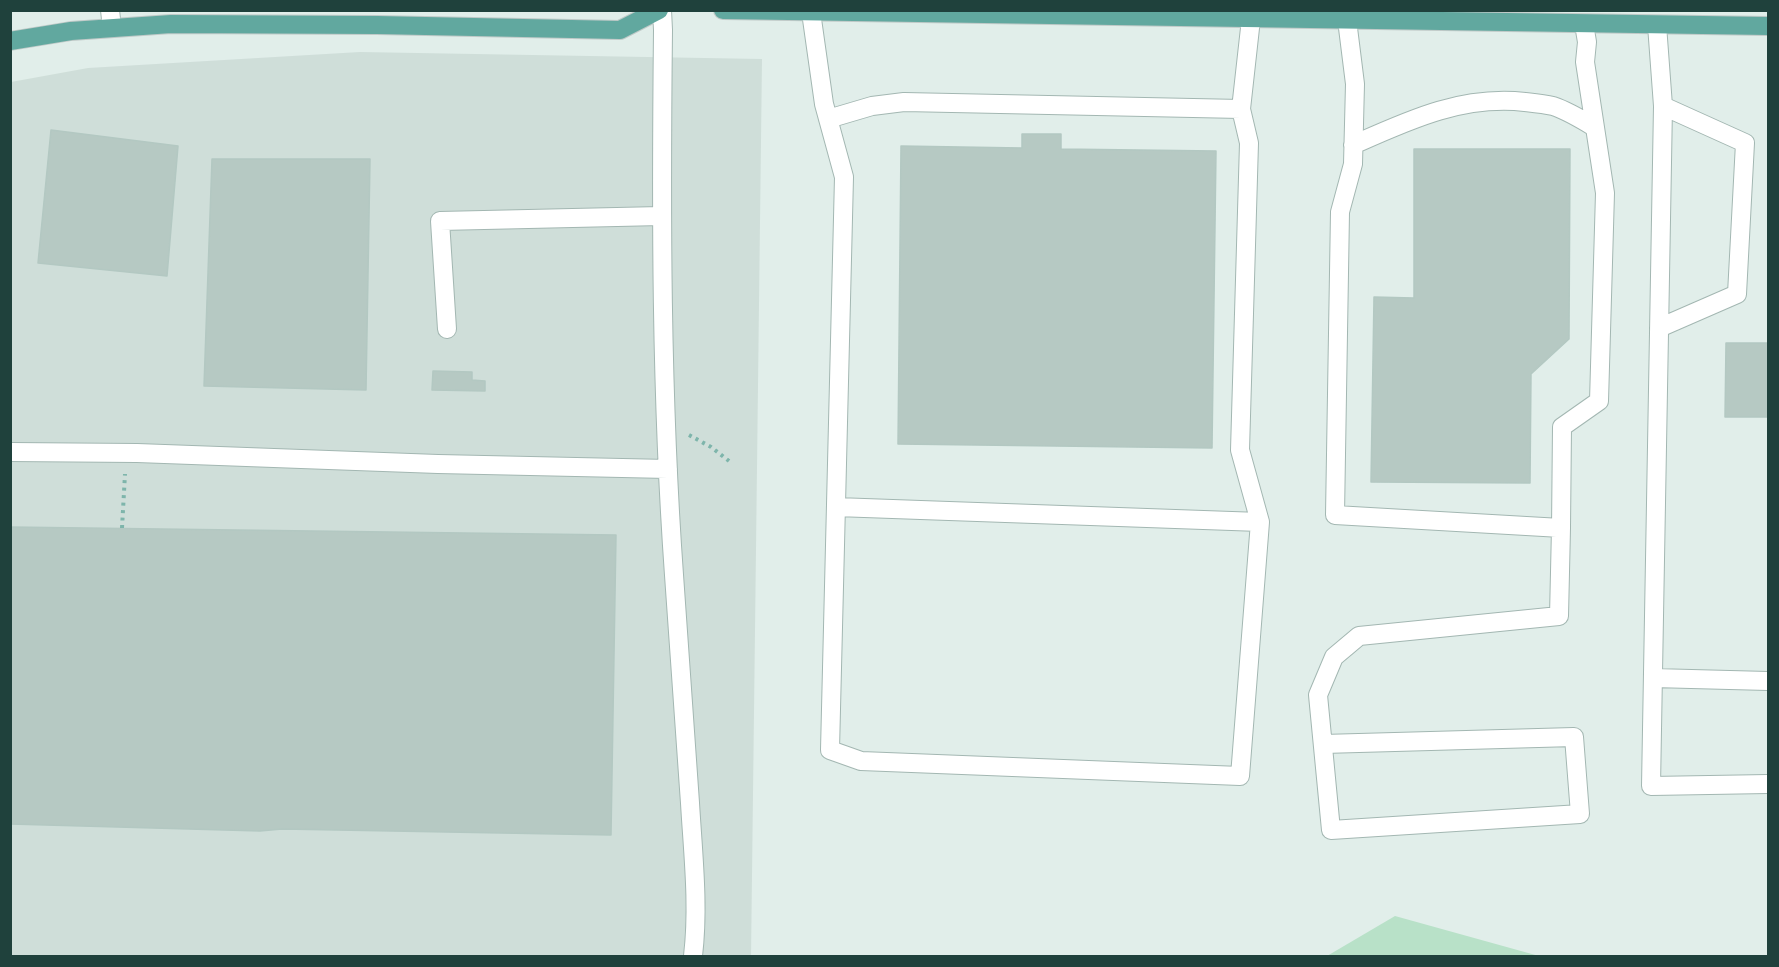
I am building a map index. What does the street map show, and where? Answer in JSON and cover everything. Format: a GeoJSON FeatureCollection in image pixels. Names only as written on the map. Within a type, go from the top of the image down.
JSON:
{"type":"FeatureCollection","features":[{"type":"Feature","properties":{"kind":"main road"},"geometry":{"type":"LineString","coordinates":[[10,41],[71,31],[111,19],[171,24],[620,30],[660,10]]}},
{"type":"Feature","properties":{"kind":"main road"},"geometry":{"type":"LineString","coordinates":[[723,10],[1252,15],[1347,20],[1584,24],[1657,24],[1731,18],[1768,26]]}},
{"type":"Feature","properties":{"kind":"lane"},"geometry":{"type":"LineString","coordinates":[[660,10],[663,42],[661,216],[668,469],[694,872],[693,957]]}},
{"type":"Feature","properties":{"kind":"lane"},"geometry":{"type":"LineString","coordinates":[[811,12],[824,104],[844,177],[830,750],[861,761],[1240,776],[1260,522],[1239,450],[1249,143],[1241,109],[1252,15]]}},
{"type":"Feature","properties":{"kind":"lane"},"geometry":{"type":"LineString","coordinates":[[1347,20],[1355,84],[1353,164],[1340,212],[1335,515],[1561,528]]}},
{"type":"Feature","properties":{"kind":"lane"},"geometry":{"type":"LineString","coordinates":[[1323,744],[1574,736],[1580,814],[1331,830],[1318,695],[1334,657],[1359,636],[1559,616],[1562,427],[1599,401],[1605,193],[1585,62],[1587,42],[1584,24]]}},
{"type":"Feature","properties":{"kind":"lane"},"geometry":{"type":"LineString","coordinates":[[1657,24],[1664,106],[1651,786],[1768,784]]}},
{"type":"Feature","properties":{"kind":"lane"},"geometry":{"type":"LineString","coordinates":[[1353,145],[1414,118],[1460,104],[1511,101],[1550,105],[1594,127]]}},
{"type":"Feature","properties":{"kind":"lane"},"geometry":{"type":"LineString","coordinates":[[828,119],[872,106],[904,102],[1241,109]]}},
{"type":"Feature","properties":{"kind":"lane"},"geometry":{"type":"LineString","coordinates":[[1659,328],[1737,294],[1745,143],[1664,106]]}},
{"type":"Feature","properties":{"kind":"lane"},"geometry":{"type":"LineString","coordinates":[[447,329],[440,221],[661,216]]}},
{"type":"Feature","properties":{"kind":"lane"},"geometry":{"type":"LineString","coordinates":[[10,452],[127,453],[438,464],[668,469]]}},
{"type":"Feature","properties":{"kind":"lane"},"geometry":{"type":"LineString","coordinates":[[836,507],[1260,522]]}},
{"type":"Feature","properties":{"kind":"lane"},"geometry":{"type":"LineString","coordinates":[[1653,678],[1768,681]]}},
{"type":"Feature","properties":{"kind":"path"},"geometry":{"type":"LineString","coordinates":[[689,435],[711,447],[729,461]]}},
{"type":"Feature","properties":{"kind":"path"},"geometry":{"type":"LineString","coordinates":[[122,528],[127,453]]}},
{"type":"Feature","properties":{"kind":"shaded area"},"geometry":{"type":"Polygon","coordinates":[[[360,52],[762,59],[751,956],[11,956],[11,82],[88,68],[360,52]]]}},
{"type":"Feature","properties":{"kind":"green space"},"geometry":{"type":"Polygon","coordinates":[[[1395,916],[1539,956],[1327,956],[1395,916]]]}},
{"type":"Feature","properties":{"kind":"building"},"geometry":{"type":"Polygon","coordinates":[[[51,130],[178,146],[167,276],[38,263],[51,130]]]}},
{"type":"Feature","properties":{"kind":"building"},"geometry":{"type":"Polygon","coordinates":[[[1022,134],[1061,134],[1061,149],[1216,151],[1212,448],[898,444],[901,146],[1022,148],[1022,134]]]}},
{"type":"Feature","properties":{"kind":"building"},"geometry":{"type":"Polygon","coordinates":[[[1414,149],[1570,149],[1569,339],[1531,374],[1530,483],[1371,482],[1374,297],[1414,298],[1414,149]]]}},
{"type":"Feature","properties":{"kind":"building"},"geometry":{"type":"Polygon","coordinates":[[[212,159],[370,159],[366,390],[204,386],[212,159]]]}},
{"type":"Feature","properties":{"kind":"building"},"geometry":{"type":"Polygon","coordinates":[[[1726,343],[1768,343],[1768,417],[1725,417],[1726,343]]]}},
{"type":"Feature","properties":{"kind":"building"},"geometry":{"type":"Polygon","coordinates":[[[433,371],[472,372],[472,380],[485,381],[485,391],[432,390],[433,371]]]}},
{"type":"Feature","properties":{"kind":"building"},"geometry":{"type":"Polygon","coordinates":[[[10,527],[616,535],[611,835],[282,829],[260,831],[10,824],[10,527]]]}}]}
